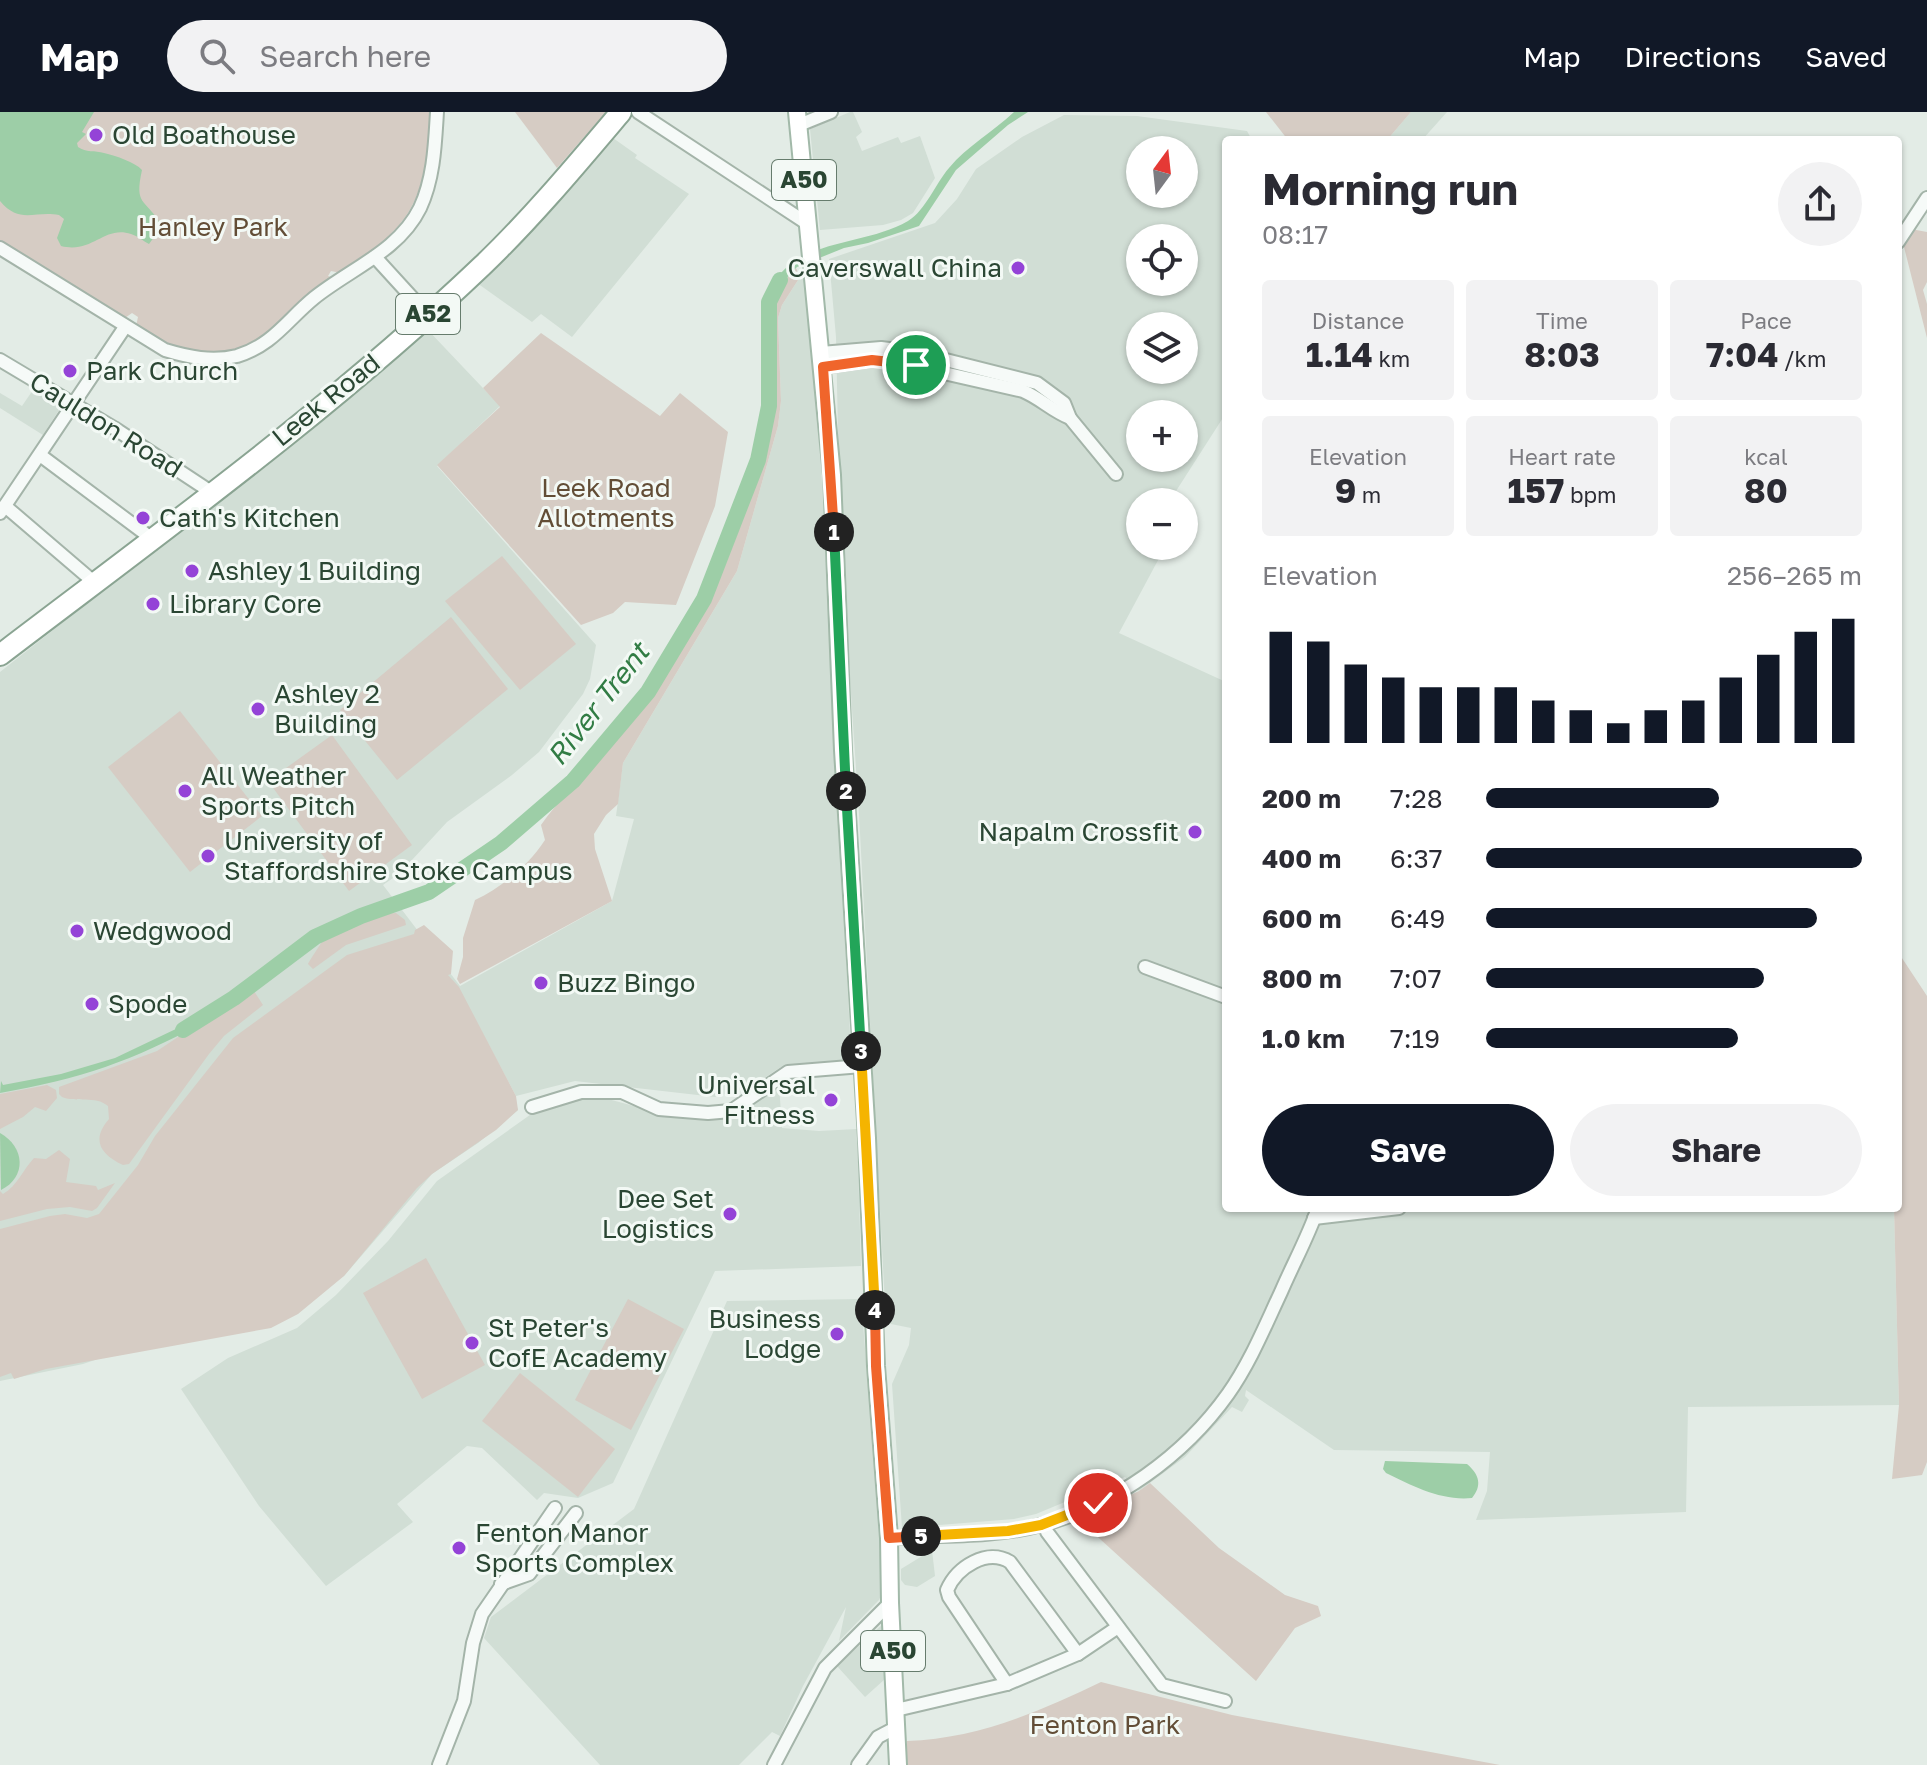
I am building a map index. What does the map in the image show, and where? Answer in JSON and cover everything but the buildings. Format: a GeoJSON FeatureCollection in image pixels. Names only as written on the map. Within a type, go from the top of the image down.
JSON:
{"type":"FeatureCollection","features":[{"type":"Feature","properties":{"kind":"highway","name":"Leek Road"},"geometry":{"type":"LineString","coordinates":[[0,655],[334,395],[427,314],[483,265],[521,226],[621,112]]}},
{"type":"Feature","properties":{"kind":"main road","name":"A50"},"geometry":{"type":"LineString","coordinates":[[798,118],[832,475],[876,1366],[889,1538],[898,1765]]}},
{"type":"Feature","properties":{"kind":"street"},"geometry":{"type":"LineString","coordinates":[[0,248],[165,350],[190,357],[216,359],[238,355],[280,332],[314,298],[375,257],[405,230],[420,207],[434,158],[437,112]]}},
{"type":"Feature","properties":{"kind":"street"},"geometry":{"type":"LineString","coordinates":[[638,112],[808,224]]}},
{"type":"Feature","properties":{"kind":"street"},"geometry":{"type":"LineString","coordinates":[[798,118],[831,112]]}},
{"type":"Feature","properties":{"kind":"street"},"geometry":{"type":"LineString","coordinates":[[1902,236],[1927,198]]}},
{"type":"Feature","properties":{"kind":"street"},"geometry":{"type":"LineString","coordinates":[[375,257],[427,314]]}},
{"type":"Feature","properties":{"kind":"street"},"geometry":{"type":"LineString","coordinates":[[95,583],[2,510],[125,327]]}},
{"type":"Feature","properties":{"kind":"street"},"geometry":{"type":"LineString","coordinates":[[822,360],[872,360],[916,365],[1023,391],[1070,418],[1116,474]]}},
{"type":"Feature","properties":{"kind":"street","name":"Cauldon Road"},"geometry":{"type":"LineString","coordinates":[[2,366],[75,404],[211,492]]}},
{"type":"Feature","properties":{"kind":"street"},"geometry":{"type":"LineString","coordinates":[[40,455],[151,538]]}},
{"type":"Feature","properties":{"kind":"street"},"geometry":{"type":"LineString","coordinates":[[1145,967],[1222,996]]}},
{"type":"Feature","properties":{"kind":"street"},"geometry":{"type":"LineString","coordinates":[[532,1107],[581,1092],[622,1092],[659,1109],[708,1113],[731,1111],[788,1072],[862,1066]]}},
{"type":"Feature","properties":{"kind":"street"},"geometry":{"type":"LineString","coordinates":[[889,1538],[1008,1531],[1041,1525],[1098,1503],[1141,1479],[1186,1442],[1228,1393],[1254,1349],[1316,1213]]}},
{"type":"Feature","properties":{"kind":"street"},"geometry":{"type":"LineString","coordinates":[[439,1765],[464,1701],[478,1624],[501,1584],[555,1508]]}},
{"type":"Feature","properties":{"kind":"street"},"geometry":{"type":"LineString","coordinates":[[501,1584],[529,1574],[576,1513]]}},
{"type":"Feature","properties":{"kind":"street"},"geometry":{"type":"LineString","coordinates":[[1047,1532],[1162,1685],[1225,1701]]}},
{"type":"Feature","properties":{"kind":"street"},"geometry":{"type":"LineString","coordinates":[[1007,1684],[947,1590],[957,1573],[986,1556],[1001,1556],[1010,1562],[1078,1654]]}},
{"type":"Feature","properties":{"kind":"street"},"geometry":{"type":"LineString","coordinates":[[774,1765],[825,1668],[890,1603]]}},
{"type":"Feature","properties":{"kind":"street"},"geometry":{"type":"LineString","coordinates":[[858,1765],[878,1737],[896,1719],[1007,1684],[1078,1654],[1118,1627]]}},
{"type":"Feature","properties":{"kind":"shaded area"},"geometry":{"type":"Polygon","coordinates":[[[0,112],[94,112],[82,132],[86,134],[77,143],[78,147],[119,158],[142,170],[140,196],[160,223],[149,244],[122,232],[82,246],[61,246],[57,238],[64,219],[59,215],[21,215],[7,208],[0,201],[0,112]]]}},
{"type":"Feature","properties":{"kind":"shaded area"},"geometry":{"type":"Polygon","coordinates":[[[853,112],[862,132],[856,137],[862,151],[898,137],[901,143],[920,136],[935,178],[913,213],[901,220],[883,225],[820,230],[810,129],[853,112]]]}},
{"type":"Feature","properties":{"kind":"shaded area"},"geometry":{"type":"Polygon","coordinates":[[[1014,112],[1028,112],[1008,125],[956,170],[919,226],[844,248],[797,267],[775,295],[766,301],[776,280],[789,265],[826,247],[889,230],[908,221],[925,204],[956,160],[1014,112]]]}},
{"type":"Feature","properties":{"kind":"shaded area"},"geometry":{"type":"Polygon","coordinates":[[[1411,112],[1447,112],[1426,136],[1390,136],[1411,112]]]}},
{"type":"Feature","properties":{"kind":"shaded area"},"geometry":{"type":"Polygon","coordinates":[[[1064,115],[1137,116],[1247,131],[1250,136],[1222,136],[1222,419],[1198,457],[1198,400],[1126,400],[1126,472],[1188,472],[1178,488],[1126,488],[1126,560],[1158,560],[1119,633],[1222,680],[1222,1212],[1894,1212],[1899,1405],[1688,1407],[1686,1512],[1476,1520],[1487,1491],[1490,1452],[1334,1450],[1246,1390],[1245,1396],[1249,1400],[1242,1412],[1232,1407],[1185,1457],[1139,1491],[1125,1477],[1036,1514],[1014,1519],[902,1528],[892,1384],[909,1345],[911,1328],[886,1323],[859,814],[840,528],[836,337],[829,259],[935,223],[957,199],[976,169],[1022,137],[1064,115]]]}},
{"type":"Feature","properties":{"kind":"shaded area"},"geometry":{"type":"Polygon","coordinates":[[[613,138],[637,155],[635,158],[689,194],[572,337],[541,314],[532,322],[477,283],[613,138]]]}},
{"type":"Feature","properties":{"kind":"shaded area","name":"University of Staffordshire Stoke Campus"},"geometry":{"type":"Polygon","coordinates":[[[800,277],[805,278],[819,423],[851,1054],[843,1060],[781,1067],[752,1086],[715,1097],[575,1081],[516,1096],[475,1019],[518,1110],[478,1143],[432,1174],[344,1276],[83,1364],[0,1381],[0,672],[288,444],[426,328],[500,406],[437,466],[596,645],[590,679],[583,694],[539,752],[447,822],[400,873],[383,885],[460,986],[612,901],[634,819],[616,816],[623,763],[737,571],[778,426],[781,401],[778,318],[782,305],[800,277]]]}},
{"type":"Feature","properties":{"kind":"shaded area"},"geometry":{"type":"Polygon","coordinates":[[[33,390],[61,407],[43,435],[0,408],[0,393],[22,406],[33,390]]]}},
{"type":"Feature","properties":{"kind":"shaded area"},"geometry":{"type":"Polygon","coordinates":[[[201,1017],[204,1022],[129,1058],[81,1075],[0,1093],[1,1081],[3,1085],[61,1074],[115,1058],[201,1017]]]}},
{"type":"Feature","properties":{"kind":"shaded area","name":"St Peter's CofE Academy"},"geometry":{"type":"Polygon","coordinates":[[[779,1084],[782,1128],[819,1131],[857,1129],[861,1266],[715,1271],[613,1483],[578,1498],[544,1493],[537,1500],[482,1448],[467,1446],[397,1504],[413,1522],[326,1586],[259,1506],[181,1389],[228,1358],[297,1328],[336,1295],[388,1241],[437,1181],[544,1105],[581,1095],[667,1115],[708,1119],[732,1117],[779,1084]]]}},
{"type":"Feature","properties":{"kind":"shaded area"},"geometry":{"type":"Polygon","coordinates":[[[0,1133],[14,1146],[20,1162],[15,1178],[1,1190],[0,1133]]]}},
{"type":"Feature","properties":{"kind":"shaded area"},"geometry":{"type":"Polygon","coordinates":[[[861,1299],[877,1497],[882,1593],[879,1600],[839,1641],[846,1607],[780,1736],[772,1732],[739,1765],[600,1765],[484,1638],[491,1617],[634,1509],[727,1301],[861,1299]]]}},
{"type":"Feature","properties":{"kind":"shaded area"},"geometry":{"type":"Polygon","coordinates":[[[1385,1461],[1467,1464],[1477,1476],[1477,1489],[1472,1498],[1438,1495],[1386,1473],[1383,1469],[1385,1461]]]}},
{"type":"Feature","properties":{"kind":"shaded area"},"geometry":{"type":"Polygon","coordinates":[[[932,1550],[935,1576],[917,1587],[905,1585],[901,1580],[901,1569],[932,1550]]]}},
{"type":"Feature","properties":{"kind":"shaded area"},"geometry":{"type":"Polygon","coordinates":[[[883,1624],[885,1679],[865,1697],[837,1666],[883,1624]]]}},
{"type":"Feature","properties":{"kind":"green space","name":"Hanley Park"},"geometry":{"type":"Polygon","coordinates":[[[0,112],[431,112],[425,168],[412,207],[401,223],[386,239],[341,273],[331,271],[328,276],[334,278],[256,342],[212,354],[168,347],[136,326],[138,317],[132,313],[125,318],[116,316],[0,240],[0,112]]]}},
{"type":"Feature","properties":{"kind":"green space"},"geometry":{"type":"Polygon","coordinates":[[[515,112],[606,112],[557,168],[515,112]]]}},
{"type":"Feature","properties":{"kind":"green space"},"geometry":{"type":"Polygon","coordinates":[[[1266,112],[1411,112],[1390,136],[1285,136],[1266,112]]]}},
{"type":"Feature","properties":{"kind":"green space"},"geometry":{"type":"Polygon","coordinates":[[[1911,229],[1927,232],[1927,282],[1923,290],[1927,304],[1927,338],[1902,248],[1902,241],[1911,229]]]}},
{"type":"Feature","properties":{"kind":"green space"},"geometry":{"type":"Polygon","coordinates":[[[796,268],[800,277],[782,305],[778,318],[781,401],[778,426],[737,571],[623,763],[618,804],[606,815],[594,834],[595,849],[612,901],[460,984],[457,979],[463,957],[463,938],[475,900],[514,875],[538,850],[545,840],[541,825],[598,761],[653,691],[686,642],[714,590],[740,528],[763,454],[772,404],[771,319],[780,287],[796,268]]]}},
{"type":"Feature","properties":{"kind":"green space","name":"Leek Road Allotments"},"geometry":{"type":"Polygon","coordinates":[[[541,333],[660,416],[680,393],[728,432],[715,506],[676,605],[625,602],[613,613],[581,625],[437,465],[500,407],[483,388],[541,333]]]}},
{"type":"Feature","properties":{"kind":"green space"},"geometry":{"type":"Polygon","coordinates":[[[502,556],[576,644],[520,690],[445,601],[502,556]]]}},
{"type":"Feature","properties":{"kind":"green space"},"geometry":{"type":"Polygon","coordinates":[[[451,617],[508,689],[397,780],[340,710],[451,617]]]}},
{"type":"Feature","properties":{"kind":"green space","name":"All Weather Sports Pitch"},"geometry":{"type":"Polygon","coordinates":[[[180,711],[262,816],[190,872],[108,767],[180,711]]]}},
{"type":"Feature","properties":{"kind":"green space"},"geometry":{"type":"Polygon","coordinates":[[[332,735],[412,845],[349,891],[268,781],[332,735]]]}},
{"type":"Feature","properties":{"kind":"green space"},"geometry":{"type":"Polygon","coordinates":[[[396,913],[405,920],[406,925],[346,945],[313,969],[308,964],[324,940],[339,928],[396,913]]]}},
{"type":"Feature","properties":{"kind":"green space"},"geometry":{"type":"Polygon","coordinates":[[[424,925],[453,951],[451,974],[448,975],[459,987],[516,1096],[518,1110],[417,1188],[344,1276],[298,1314],[271,1328],[46,1369],[14,1379],[11,1373],[0,1377],[0,1229],[50,1216],[65,1214],[87,1218],[99,1214],[138,1165],[155,1136],[233,1038],[347,955],[414,934],[424,925]]]}},
{"type":"Feature","properties":{"kind":"green space"},"geometry":{"type":"Polygon","coordinates":[[[1902,958],[1927,996],[1927,1462],[1922,1475],[1892,1479],[1899,1405],[1894,1212],[1902,1212],[1902,958]]]}},
{"type":"Feature","properties":{"kind":"green space"},"geometry":{"type":"Polygon","coordinates":[[[254,991],[263,1005],[224,1036],[129,1164],[115,1161],[101,1146],[100,1134],[109,1119],[108,1106],[97,1101],[68,1099],[59,1094],[59,1087],[157,1051],[223,1007],[254,991]]]}},
{"type":"Feature","properties":{"kind":"green space"},"geometry":{"type":"Polygon","coordinates":[[[47,1085],[56,1090],[57,1098],[46,1111],[35,1107],[0,1129],[0,1094],[47,1085]]]}},
{"type":"Feature","properties":{"kind":"green space"},"geometry":{"type":"Polygon","coordinates":[[[59,1150],[70,1159],[66,1182],[96,1186],[98,1190],[115,1183],[97,1208],[92,1211],[70,1207],[47,1209],[0,1221],[0,1191],[3,1194],[12,1186],[34,1158],[46,1159],[59,1150]]]}},
{"type":"Feature","properties":{"kind":"green space"},"geometry":{"type":"Polygon","coordinates":[[[426,1258],[485,1365],[422,1399],[363,1293],[426,1258]]]}},
{"type":"Feature","properties":{"kind":"green space"},"geometry":{"type":"Polygon","coordinates":[[[628,1299],[684,1329],[631,1430],[575,1400],[628,1299]]]}},
{"type":"Feature","properties":{"kind":"green space"},"geometry":{"type":"Polygon","coordinates":[[[520,1373],[615,1449],[578,1497],[482,1421],[520,1373]]]}},
{"type":"Feature","properties":{"kind":"green space"},"geometry":{"type":"Polygon","coordinates":[[[1150,1483],[1219,1548],[1285,1595],[1318,1606],[1321,1616],[1295,1628],[1256,1681],[1078,1519],[1150,1483]]]}},
{"type":"Feature","properties":{"kind":"green space","name":"Fenton Park"},"geometry":{"type":"Polygon","coordinates":[[[1101,1682],[1232,1715],[1500,1765],[907,1765],[907,1741],[958,1735],[1007,1722],[1101,1682]]]}},
{"type":"Feature","properties":{"kind":"waterway","name":"River Trent"},"geometry":{"type":"LineString","coordinates":[[183,1030],[234,998],[315,937],[361,916],[429,892],[501,843],[573,781],[648,692],[704,599],[758,460],[769,406],[769,302],[780,280]]}},
{"type":"Feature","properties":{"kind":"place","name":"Old Boathouse"},"geometry":{"type":"Point","coordinates":[96,135]}},
{"type":"Feature","properties":{"kind":"place","name":"Caverswall China"},"geometry":{"type":"Point","coordinates":[1018,268]}},
{"type":"Feature","properties":{"kind":"place","name":"Park Church"},"geometry":{"type":"Point","coordinates":[70,371]}},
{"type":"Feature","properties":{"kind":"place","name":"Cath's Kitchen"},"geometry":{"type":"Point","coordinates":[143,518]}},
{"type":"Feature","properties":{"kind":"place","name":"Ashley 1 Building"},"geometry":{"type":"Point","coordinates":[192,571]}},
{"type":"Feature","properties":{"kind":"place","name":"Library Core"},"geometry":{"type":"Point","coordinates":[153,604]}},
{"type":"Feature","properties":{"kind":"place","name":"Ashley 2 Building"},"geometry":{"type":"Point","coordinates":[258,709]}},
{"type":"Feature","properties":{"kind":"place","name":"All Weather Sports Pitch"},"geometry":{"type":"Point","coordinates":[185,791]}},
{"type":"Feature","properties":{"kind":"place","name":"Napalm Crossfit"},"geometry":{"type":"Point","coordinates":[1195,832]}},
{"type":"Feature","properties":{"kind":"place","name":"University of Staffordshire Stoke Campus"},"geometry":{"type":"Point","coordinates":[208,856]}},
{"type":"Feature","properties":{"kind":"place","name":"Wedgwood"},"geometry":{"type":"Point","coordinates":[77,931]}},
{"type":"Feature","properties":{"kind":"place","name":"Buzz Bingo"},"geometry":{"type":"Point","coordinates":[541,983]}},
{"type":"Feature","properties":{"kind":"place","name":"Spode"},"geometry":{"type":"Point","coordinates":[92,1004]}},
{"type":"Feature","properties":{"kind":"place","name":"Universal Fitness"},"geometry":{"type":"Point","coordinates":[831,1100]}},
{"type":"Feature","properties":{"kind":"place","name":"Dee Set Logistics"},"geometry":{"type":"Point","coordinates":[730,1214]}},
{"type":"Feature","properties":{"kind":"place","name":"Business Lodge"},"geometry":{"type":"Point","coordinates":[837,1334]}},
{"type":"Feature","properties":{"kind":"place","name":"St Peter's CofE Academy"},"geometry":{"type":"Point","coordinates":[472,1343]}},
{"type":"Feature","properties":{"kind":"place","name":"Fenton Manor Sports Complex"},"geometry":{"type":"Point","coordinates":[459,1548]}},
{"type":"Feature","properties":{"kind":"route"},"geometry":{"type":"LineString","coordinates":[[916,365],[872,360],[823,367],[832,475],[843,750],[867,1138],[876,1366],[889,1538],[1008,1531],[1041,1525],[1098,1503]]}}]}
